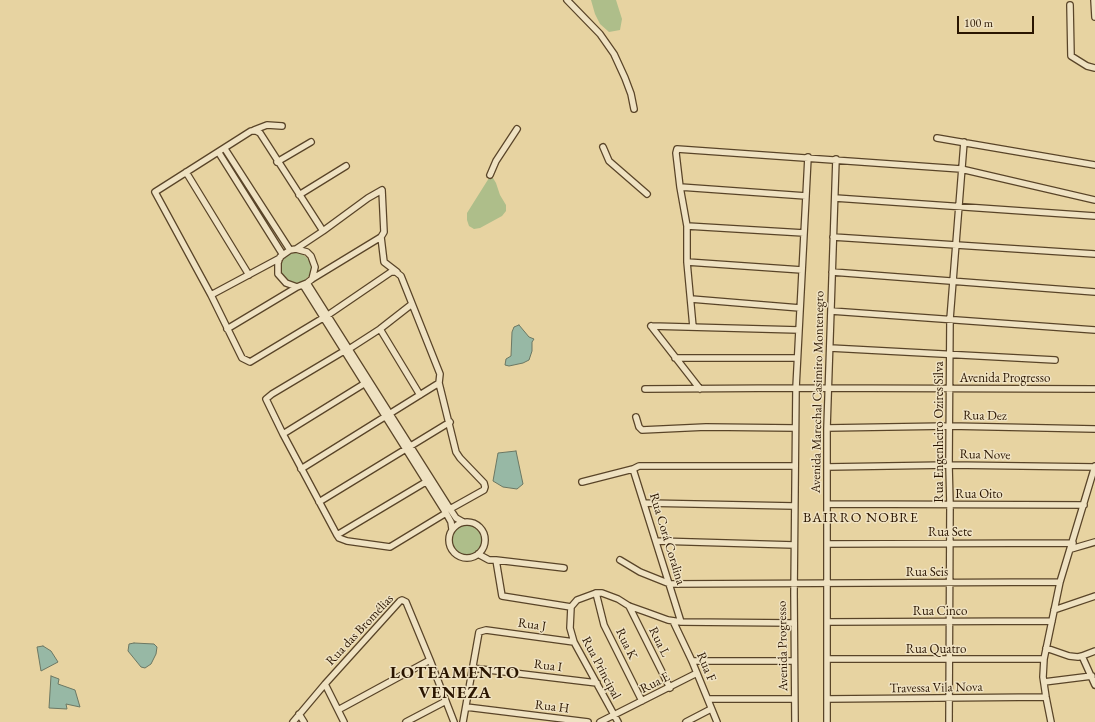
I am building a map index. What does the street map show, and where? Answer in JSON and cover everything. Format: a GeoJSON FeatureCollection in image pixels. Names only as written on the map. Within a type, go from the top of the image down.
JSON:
{"type":"FeatureCollection","features":[{"type":"Feature","properties":{"kind":"street"},"geometry":{"type":"LineString","coordinates":[[567,0],[600,34],[614,54],[632,94],[634,109]]}},
{"type":"Feature","properties":{"kind":"street"},"geometry":{"type":"LineString","coordinates":[[1094,0],[1095,17]]}},
{"type":"Feature","properties":{"kind":"street"},"geometry":{"type":"LineString","coordinates":[[1070,5],[1071,56],[1087,66],[1095,68]]}},
{"type":"Feature","properties":{"kind":"street"},"geometry":{"type":"LineString","coordinates":[[282,126],[267,125],[254,130],[155,192],[211,295],[242,358],[250,362],[325,316],[391,272],[396,272],[399,274]]}},
{"type":"Feature","properties":{"kind":"street"},"geometry":{"type":"LineString","coordinates":[[490,175],[496,161],[516,129]]}},
{"type":"Feature","properties":{"kind":"street"},"geometry":{"type":"LineString","coordinates":[[254,130],[260,133],[277,162],[323,231]]}},
{"type":"Feature","properties":{"kind":"street"},"geometry":{"type":"LineString","coordinates":[[937,138],[1095,165]]}},
{"type":"Feature","properties":{"kind":"street"},"geometry":{"type":"LineString","coordinates":[[277,162],[311,142]]}},
{"type":"Feature","properties":{"kind":"street","name":"Rua Engenheiro Ozires Silva"},"geometry":{"type":"LineString","coordinates":[[949,722],[948,622],[950,505],[950,319],[964,142]]}},
{"type":"Feature","properties":{"kind":"street"},"geometry":{"type":"LineString","coordinates":[[603,147],[609,161],[647,194]]}},
{"type":"Feature","properties":{"kind":"street"},"geometry":{"type":"LineString","coordinates":[[225,149],[293,250]]}},
{"type":"Feature","properties":{"kind":"street"},"geometry":{"type":"LineString","coordinates":[[693,327],[687,262],[687,226],[680,187],[676,153],[677,149],[808,157],[961,169],[1095,200]]}},
{"type":"Feature","properties":{"kind":"street"},"geometry":{"type":"LineString","coordinates":[[219,153],[282,256]]}},
{"type":"Feature","properties":{"kind":"street","name":"Avenida Progresso"},"geometry":{"type":"LineString","coordinates":[[795,722],[795,428],[797,358],[808,157]]}},
{"type":"Feature","properties":{"kind":"street","name":"Avenida Marechal Casimiro Montenegro"},"geometry":{"type":"LineString","coordinates":[[827,722],[827,428],[836,159]]}},
{"type":"Feature","properties":{"kind":"street"},"geometry":{"type":"LineString","coordinates":[[300,195],[346,166]]}},
{"type":"Feature","properties":{"kind":"street"},"geometry":{"type":"LineString","coordinates":[[186,172],[249,275]]}},
{"type":"Feature","properties":{"kind":"street"},"geometry":{"type":"LineString","coordinates":[[680,187],[806,196]]}},
{"type":"Feature","properties":{"kind":"street"},"geometry":{"type":"LineString","coordinates":[[211,295],[293,250],[382,190],[384,232],[381,237],[227,329]]}},
{"type":"Feature","properties":{"kind":"street"},"geometry":{"type":"LineString","coordinates":[[835,198],[1095,216]]}},
{"type":"Feature","properties":{"kind":"street"},"geometry":{"type":"LineString","coordinates":[[687,226],[804,233]]}},
{"type":"Feature","properties":{"kind":"street"},"geometry":{"type":"LineString","coordinates":[[381,237],[384,262],[401,276],[440,374],[439,383],[455,446],[460,458],[484,483],[485,487],[484,490],[390,547],[346,541],[339,538],[337,535],[301,469],[266,399],[380,329],[412,304]]}},
{"type":"Feature","properties":{"kind":"street"},"geometry":{"type":"LineString","coordinates":[[833,237],[1095,254]]}},
{"type":"Feature","properties":{"kind":"street"},"geometry":{"type":"LineString","coordinates":[[293,250],[302,250],[311,256],[315,267],[305,283]]}},
{"type":"Feature","properties":{"kind":"street"},"geometry":{"type":"LineString","coordinates":[[282,256],[278,262],[278,274],[286,283],[305,283]]}},
{"type":"Feature","properties":{"kind":"street"},"geometry":{"type":"LineString","coordinates":[[687,262],[802,270]]}},
{"type":"Feature","properties":{"kind":"street"},"geometry":{"type":"LineString","coordinates":[[832,272],[1095,292]]}},
{"type":"Feature","properties":{"kind":"street"},"geometry":{"type":"LineString","coordinates":[[305,283],[448,511],[452,529]]}},
{"type":"Feature","properties":{"kind":"street"},"geometry":{"type":"LineString","coordinates":[[691,299],[800,308]]}},
{"type":"Feature","properties":{"kind":"street"},"geometry":{"type":"LineString","coordinates":[[831,311],[1095,330]]}},
{"type":"Feature","properties":{"kind":"street"},"geometry":{"type":"LineString","coordinates":[[700,389],[651,326],[799,330]]}},
{"type":"Feature","properties":{"kind":"street"},"geometry":{"type":"LineString","coordinates":[[380,329],[420,395]]}},
{"type":"Feature","properties":{"kind":"street"},"geometry":{"type":"LineString","coordinates":[[830,348],[950,353],[1055,360]]}},
{"type":"Feature","properties":{"kind":"street"},"geometry":{"type":"LineString","coordinates":[[675,358],[797,358]]}},
{"type":"Feature","properties":{"kind":"street"},"geometry":{"type":"LineString","coordinates":[[283,434],[367,382]]}},
{"type":"Feature","properties":{"kind":"street"},"geometry":{"type":"LineString","coordinates":[[301,469],[439,383]]}},
{"type":"Feature","properties":{"kind":"street","name":"Avenida Progresso"},"geometry":{"type":"LineString","coordinates":[[644,389],[1095,389]]}},
{"type":"Feature","properties":{"kind":"street"},"geometry":{"type":"LineString","coordinates":[[636,418],[639,427],[642,430],[706,427],[795,428]]}},
{"type":"Feature","properties":{"kind":"street"},"geometry":{"type":"LineString","coordinates":[[319,502],[450,422]]}},
{"type":"Feature","properties":{"kind":"street","name":"Rua Dez"},"geometry":{"type":"LineString","coordinates":[[827,428],[949,426],[1095,428]]}},
{"type":"Feature","properties":{"kind":"street","name":"Rua Nove"},"geometry":{"type":"LineString","coordinates":[[827,467],[949,465],[1095,466]]}},
{"type":"Feature","properties":{"kind":"street"},"geometry":{"type":"LineString","coordinates":[[582,482],[633,469],[639,466],[795,466]]}},
{"type":"Feature","properties":{"kind":"street"},"geometry":{"type":"LineString","coordinates":[[1052,722],[1044,682],[1044,659],[1060,582],[1095,466]]}},
{"type":"Feature","properties":{"kind":"street","name":"Rua Corá Coralina"},"geometry":{"type":"LineString","coordinates":[[633,469],[657,541],[681,622]]}},
{"type":"Feature","properties":{"kind":"street"},"geometry":{"type":"LineString","coordinates":[[337,535],[429,480]]}},
{"type":"Feature","properties":{"kind":"street"},"geometry":{"type":"LineString","coordinates":[[645,504],[794,506]]}},
{"type":"Feature","properties":{"kind":"street","name":"Rua Oito"},"geometry":{"type":"LineString","coordinates":[[827,504],[1084,505]]}},
{"type":"Feature","properties":{"kind":"street"},"geometry":{"type":"LineString","coordinates":[[448,511],[463,522]]}},
{"type":"Feature","properties":{"kind":"street"},"geometry":{"type":"LineString","coordinates":[[463,522],[476,524],[484,534],[485,540],[484,546],[478,554],[464,559],[453,552],[449,547],[448,541],[449,534],[452,529],[463,522]]}},
{"type":"Feature","properties":{"kind":"street"},"geometry":{"type":"LineString","coordinates":[[657,541],[794,545]]}},
{"type":"Feature","properties":{"kind":"street","name":"Rua Sete"},"geometry":{"type":"LineString","coordinates":[[827,544],[949,543],[1072,546],[1095,542]]}},
{"type":"Feature","properties":{"kind":"street"},"geometry":{"type":"LineString","coordinates":[[478,554],[489,560],[564,568]]}},
{"type":"Feature","properties":{"kind":"street"},"geometry":{"type":"LineString","coordinates":[[496,560],[502,596],[571,607],[577,600],[596,593],[602,593],[618,599],[629,606],[673,621],[794,622]]}},
{"type":"Feature","properties":{"kind":"street"},"geometry":{"type":"LineString","coordinates":[[620,560],[640,572],[670,584]]}},
{"type":"Feature","properties":{"kind":"street","name":"Rua Seis"},"geometry":{"type":"LineString","coordinates":[[670,584],[794,582],[1060,582]]}},
{"type":"Feature","properties":{"kind":"street","name":"Rua K"},"geometry":{"type":"LineString","coordinates":[[596,593],[604,625],[642,702]]}},
{"type":"Feature","properties":{"kind":"street"},"geometry":{"type":"LineString","coordinates":[[1054,610],[1095,596]]}},
{"type":"Feature","properties":{"kind":"street","name":"Rua das Bromélias"},"geometry":{"type":"LineString","coordinates":[[294,722],[325,684],[402,600],[406,602],[454,722]]}},
{"type":"Feature","properties":{"kind":"street","name":"Rua L"},"geometry":{"type":"LineString","coordinates":[[629,606],[670,688]]}},
{"type":"Feature","properties":{"kind":"street","name":"Rua Principal"},"geometry":{"type":"LineString","coordinates":[[571,607],[570,628],[574,642],[618,722]]}},
{"type":"Feature","properties":{"kind":"street","name":"Rua F"},"geometry":{"type":"LineString","coordinates":[[673,621],[692,660],[717,722]]}},
{"type":"Feature","properties":{"kind":"street","name":"Rua Cinco"},"geometry":{"type":"LineString","coordinates":[[828,622],[1052,621]]}},
{"type":"Feature","properties":{"kind":"street","name":"Rua J"},"geometry":{"type":"LineString","coordinates":[[472,668],[478,634],[480,631],[486,630],[574,642]]}},
{"type":"Feature","properties":{"kind":"street"},"geometry":{"type":"LineString","coordinates":[[1046,648],[1069,656],[1082,656],[1095,651]]}},
{"type":"Feature","properties":{"kind":"street"},"geometry":{"type":"LineString","coordinates":[[1082,656],[1092,676],[1095,686]]}},
{"type":"Feature","properties":{"kind":"street","name":"Rua Quatro"},"geometry":{"type":"LineString","coordinates":[[828,659],[1044,659]]}},
{"type":"Feature","properties":{"kind":"street"},"geometry":{"type":"LineString","coordinates":[[338,710],[430,660]]}},
{"type":"Feature","properties":{"kind":"street"},"geometry":{"type":"LineString","coordinates":[[692,660],[794,661]]}},
{"type":"Feature","properties":{"kind":"street"},"geometry":{"type":"LineString","coordinates":[[463,722],[472,668]]}},
{"type":"Feature","properties":{"kind":"street","name":"Rua I"},"geometry":{"type":"LineString","coordinates":[[472,668],[597,683]]}},
{"type":"Feature","properties":{"kind":"street","name":"Rua E"},"geometry":{"type":"LineString","coordinates":[[600,722],[670,688],[697,673]]}},
{"type":"Feature","properties":{"kind":"street"},"geometry":{"type":"LineString","coordinates":[[1044,682],[1092,676]]}},
{"type":"Feature","properties":{"kind":"street"},"geometry":{"type":"LineString","coordinates":[[325,684],[344,722]]}},
{"type":"Feature","properties":{"kind":"street","name":"Travessa Vila Nova"},"geometry":{"type":"LineString","coordinates":[[827,699],[1046,697]]}},
{"type":"Feature","properties":{"kind":"street"},"geometry":{"type":"LineString","coordinates":[[708,699],[794,698]]}},
{"type":"Feature","properties":{"kind":"street"},"geometry":{"type":"LineString","coordinates":[[406,722],[446,701]]}},
{"type":"Feature","properties":{"kind":"street","name":"Rua H"},"geometry":{"type":"LineString","coordinates":[[466,707],[588,722]]}},
{"type":"Feature","properties":{"kind":"street"},"geometry":{"type":"LineString","coordinates":[[686,722],[711,709]]}},
{"type":"Feature","properties":{"kind":"street"},"geometry":{"type":"LineString","coordinates":[[300,714],[304,722]]}},
{"type":"Feature","properties":{"kind":"green space"},"geometry":{"type":"Polygon","coordinates":[[[591,0],[616,0],[622,19],[620,30],[609,32],[600,24],[591,0]]]}},
{"type":"Feature","properties":{"kind":"green space"},"geometry":{"type":"Polygon","coordinates":[[[489,178],[493,178],[496,183],[500,195],[506,205],[506,211],[502,216],[480,228],[474,229],[469,226],[467,213],[489,178]]]}},
{"type":"Feature","properties":{"kind":"green space"},"geometry":{"type":"Polygon","coordinates":[[[296,253],[307,257],[311,268],[307,279],[296,283],[285,279],[281,268],[285,257],[296,253]]]}},
{"type":"Feature","properties":{"kind":"green space"},"geometry":{"type":"Polygon","coordinates":[[[467,524],[478,529],[483,540],[478,551],[467,556],[456,551],[451,540],[456,529],[467,524]]]}},
{"type":"Feature","properties":{"kind":"shaded area"},"geometry":{"type":"Polygon","coordinates":[[[519,325],[529,337],[534,339],[532,342],[532,351],[529,360],[509,366],[505,365],[506,359],[511,356],[512,332],[514,327],[519,325]]]}},
{"type":"Feature","properties":{"kind":"shaded area"},"geometry":{"type":"Polygon","coordinates":[[[516,451],[523,484],[517,489],[503,487],[493,481],[498,453],[516,451]]]}},
{"type":"Feature","properties":{"kind":"shaded area"},"geometry":{"type":"Polygon","coordinates":[[[129,644],[154,644],[157,647],[156,654],[151,664],[145,668],[141,667],[128,651],[129,644]]]}},
{"type":"Feature","properties":{"kind":"shaded area"},"geometry":{"type":"Polygon","coordinates":[[[43,646],[51,651],[58,662],[41,671],[37,647],[43,646]]]}},
{"type":"Feature","properties":{"kind":"shaded area"},"geometry":{"type":"Polygon","coordinates":[[[51,676],[59,679],[58,684],[75,690],[80,707],[66,704],[67,709],[49,708],[51,676]]]}},
{"type":"Feature","properties":{"kind":"district","name":"BAIRRO NOBRE"},"geometry":{"type":"Point","coordinates":[861,518]}},
{"type":"Feature","properties":{"kind":"district","name":"LOTEAMENTO VENEZA"},"geometry":{"type":"Point","coordinates":[455,683]}}]}
